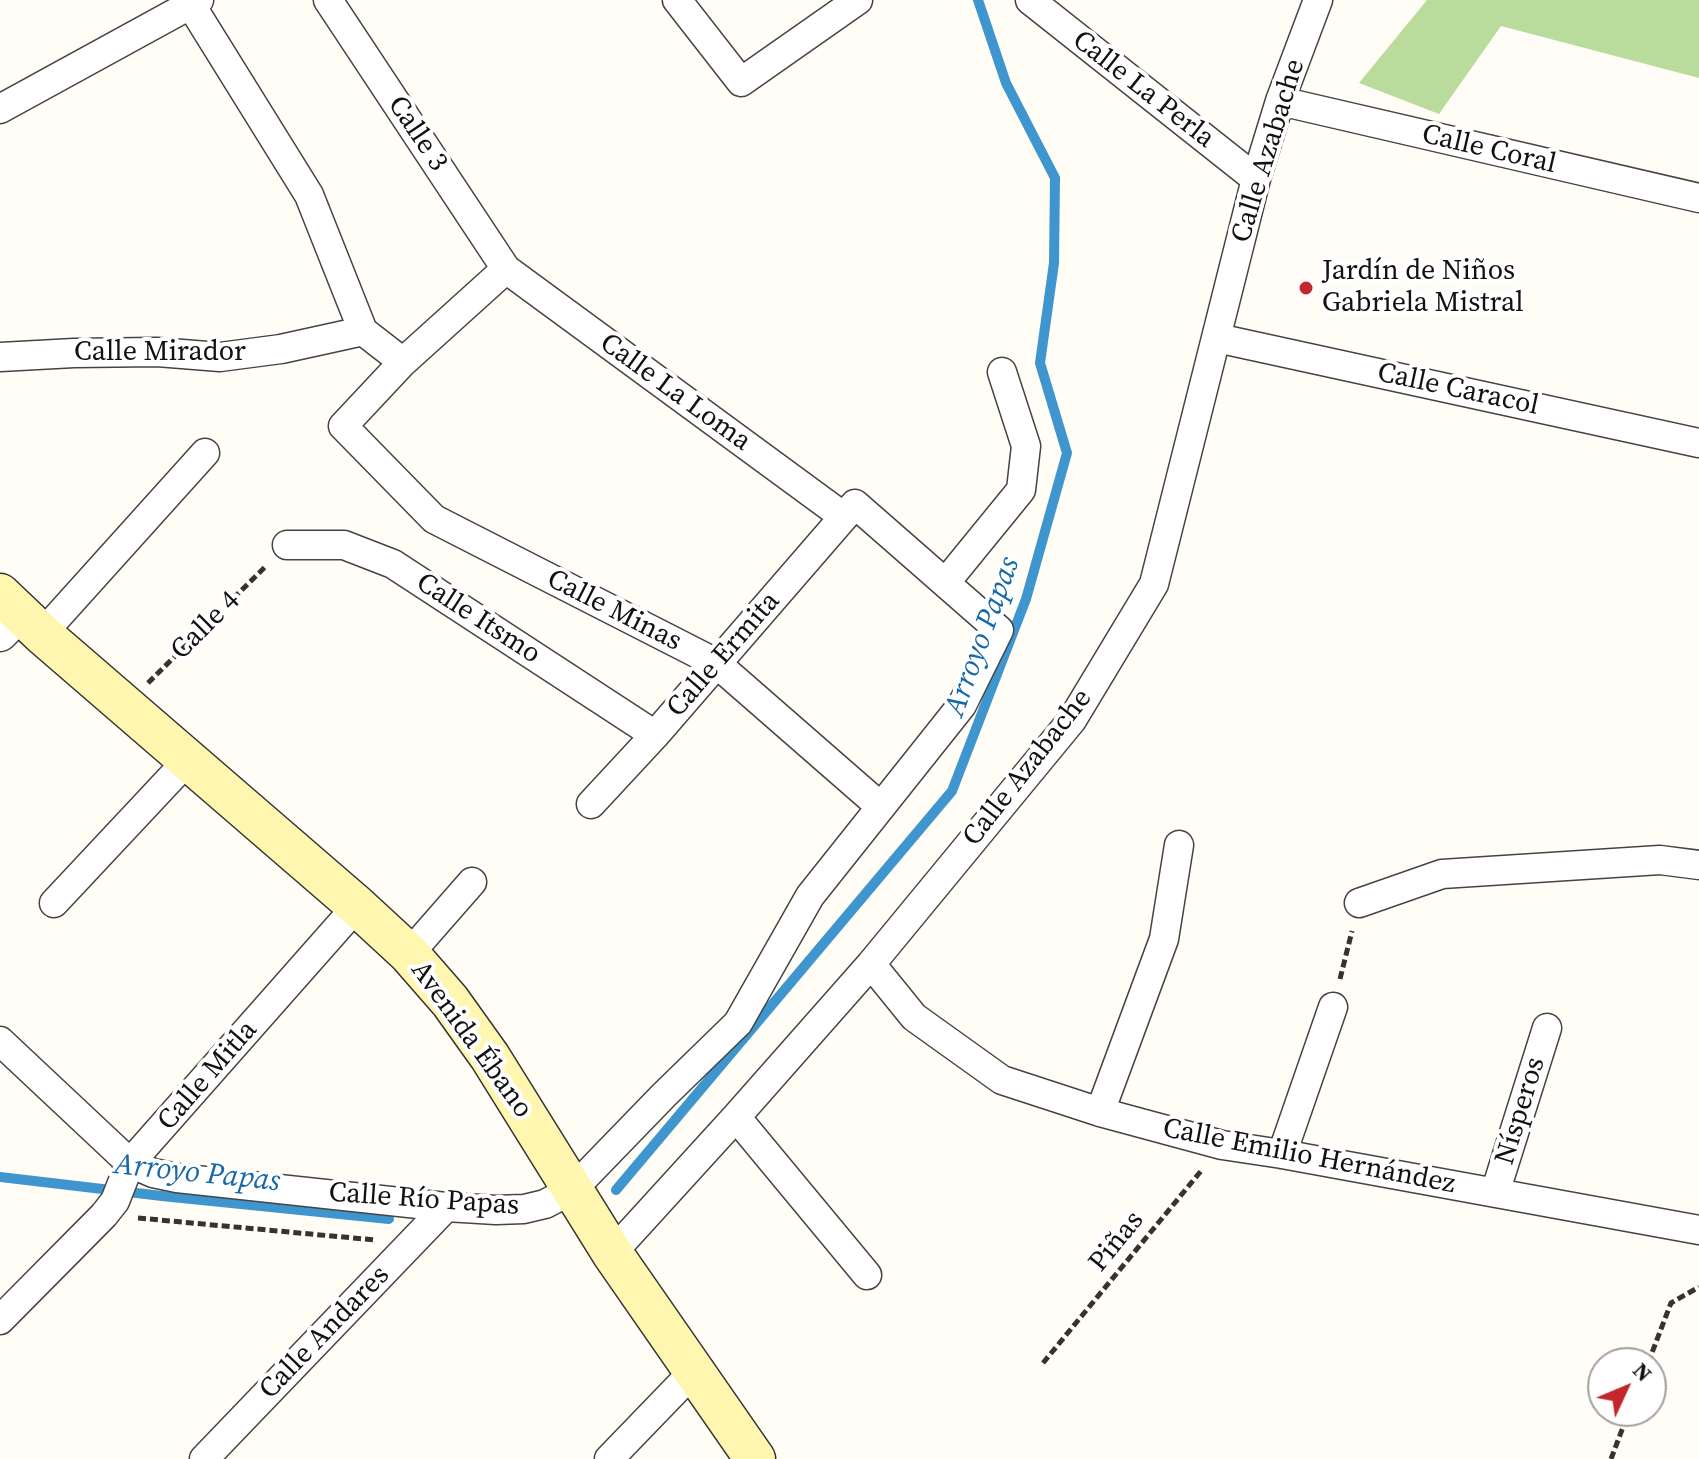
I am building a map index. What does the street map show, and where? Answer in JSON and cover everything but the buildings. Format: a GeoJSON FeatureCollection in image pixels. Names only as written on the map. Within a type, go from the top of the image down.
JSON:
{"type":"FeatureCollection","features":[{"type":"Feature","properties":{"kind":"main road","name":"Avenida Ébano"},"geometry":{"type":"LineString","coordinates":[[15,619],[125,706],[409,954],[450,1001],[490,1057],[612,1253],[755,1459]]}},
{"type":"Feature","properties":{"kind":"street","name":"Calle 3"},"geometry":{"type":"LineString","coordinates":[[328,0],[506,269]]}},
{"type":"Feature","properties":{"kind":"street"},"geometry":{"type":"LineString","coordinates":[[677,0],[741,82],[858,0]]}},
{"type":"Feature","properties":{"kind":"street","name":"Calle La Perla"},"geometry":{"type":"LineString","coordinates":[[1030,0],[1256,179]]}},
{"type":"Feature","properties":{"kind":"street","name":"Calle Azabache"},"geometry":{"type":"LineString","coordinates":[[612,1253],[871,964],[1072,720],[1154,584],[1256,179],[1280,101],[1318,0]]}},
{"type":"Feature","properties":{"kind":"street"},"geometry":{"type":"LineString","coordinates":[[0,109],[195,2],[309,195],[363,331],[403,362],[506,269]]}},
{"type":"Feature","properties":{"kind":"street","name":"Calle Coral"},"geometry":{"type":"LineString","coordinates":[[1280,101],[1699,198]]}},
{"type":"Feature","properties":{"kind":"street","name":"Calle La Loma"},"geometry":{"type":"LineString","coordinates":[[506,269],[850,511],[946,582],[999,630],[962,705],[881,807]]}},
{"type":"Feature","properties":{"kind":"street","name":"Calle Mirador"},"geometry":{"type":"LineString","coordinates":[[0,357],[157,352],[220,357],[281,349],[363,331]]}},
{"type":"Feature","properties":{"kind":"street","name":"Calle Caracol"},"geometry":{"type":"LineString","coordinates":[[1217,338],[1699,443]]}},
{"type":"Feature","properties":{"kind":"street","name":"Calle Minas"},"geometry":{"type":"LineString","coordinates":[[403,362],[343,426],[434,519],[716,663],[881,807]]}},
{"type":"Feature","properties":{"kind":"street"},"geometry":{"type":"LineString","coordinates":[[946,582],[1021,490],[1026,446],[1002,372]]}},
{"type":"Feature","properties":{"kind":"street"},"geometry":{"type":"LineString","coordinates":[[15,619],[205,453]]}},
{"type":"Feature","properties":{"kind":"street","name":"Calle Ermita"},"geometry":{"type":"LineString","coordinates":[[591,804],[850,511]]}},
{"type":"Feature","properties":{"kind":"street","name":"Calle Itsmo"},"geometry":{"type":"LineString","coordinates":[[287,545],[344,545],[393,564],[655,735]]}},
{"type":"Feature","properties":{"kind":"street"},"geometry":{"type":"LineString","coordinates":[[54,903],[187,761]]}},
{"type":"Feature","properties":{"kind":"street"},"geometry":{"type":"LineString","coordinates":[[572,1190],[738,1023],[810,896],[881,807]]}},
{"type":"Feature","properties":{"kind":"street"},"geometry":{"type":"LineString","coordinates":[[1100,1112],[1164,939],[1179,845]]}},
{"type":"Feature","properties":{"kind":"street"},"geometry":{"type":"LineString","coordinates":[[1359,903],[1442,874],[1660,860],[1699,865]]}},
{"type":"Feature","properties":{"kind":"street"},"geometry":{"type":"LineString","coordinates":[[409,954],[472,882]]}},
{"type":"Feature","properties":{"kind":"street","name":"Calle Mitla"},"geometry":{"type":"LineString","coordinates":[[0,1320],[118,1190],[357,906]]}},
{"type":"Feature","properties":{"kind":"street","name":"Calle Emilio Hernández"},"geometry":{"type":"LineString","coordinates":[[871,964],[914,1017],[1002,1080],[1100,1112],[1222,1145],[1699,1230]]}},
{"type":"Feature","properties":{"kind":"street"},"geometry":{"type":"LineString","coordinates":[[1282,1154],[1333,1007]]}},
{"type":"Feature","properties":{"kind":"street","name":"Nísperos"},"geometry":{"type":"LineString","coordinates":[[1495,1193],[1547,1028]]}},
{"type":"Feature","properties":{"kind":"street"},"geometry":{"type":"LineString","coordinates":[[0,1041],[118,1190]]}},
{"type":"Feature","properties":{"kind":"street"},"geometry":{"type":"LineString","coordinates":[[736,1117],[867,1275]]}},
{"type":"Feature","properties":{"kind":"street","name":"Calle Río Papas"},"geometry":{"type":"LineString","coordinates":[[118,1190],[153,1173],[496,1210],[524,1209],[545,1204],[572,1190]]}},
{"type":"Feature","properties":{"kind":"street","name":"Calle Andares"},"geometry":{"type":"LineString","coordinates":[[204,1459],[446,1207]]}},
{"type":"Feature","properties":{"kind":"street"},"geometry":{"type":"LineString","coordinates":[[609,1459],[694,1371]]}},
{"type":"Feature","properties":{"kind":"path","name":"Calle 4"},"geometry":{"type":"LineString","coordinates":[[125,706],[287,545]]}},
{"type":"Feature","properties":{"kind":"path"},"geometry":{"type":"LineString","coordinates":[[1333,1007],[1359,903]]}},
{"type":"Feature","properties":{"kind":"path","name":"Piñas"},"geometry":{"type":"LineString","coordinates":[[1043,1363],[1222,1145]]}},
{"type":"Feature","properties":{"kind":"path"},"geometry":{"type":"LineString","coordinates":[[118,1190],[412,1243]]}},
{"type":"Feature","properties":{"kind":"path"},"geometry":{"type":"LineString","coordinates":[[1654,1347],[1671,1303],[1699,1287]]}},
{"type":"Feature","properties":{"kind":"path"},"geometry":{"type":"LineString","coordinates":[[1611,1459],[1623,1427]]}},
{"type":"Feature","properties":{"kind":"green space"},"geometry":{"type":"Polygon","coordinates":[[[1427,0],[1699,0],[1699,78],[1501,26],[1439,114],[1359,83],[1427,0]]]}},
{"type":"Feature","properties":{"kind":"waterway","name":"Arroyo Papas"},"geometry":{"type":"LineString","coordinates":[[616,1190],[952,791],[1026,599],[1067,453],[1040,363],[1054,263],[1055,178],[1006,83],[978,0]]}},
{"type":"Feature","properties":{"kind":"waterway","name":"Arroyo Papas"},"geometry":{"type":"LineString","coordinates":[[0,1177],[389,1219]]}},
{"type":"Feature","properties":{"kind":"place","name":"Jardín de Niños Gabriela Mistral"},"geometry":{"type":"Point","coordinates":[1306,288]}}]}
